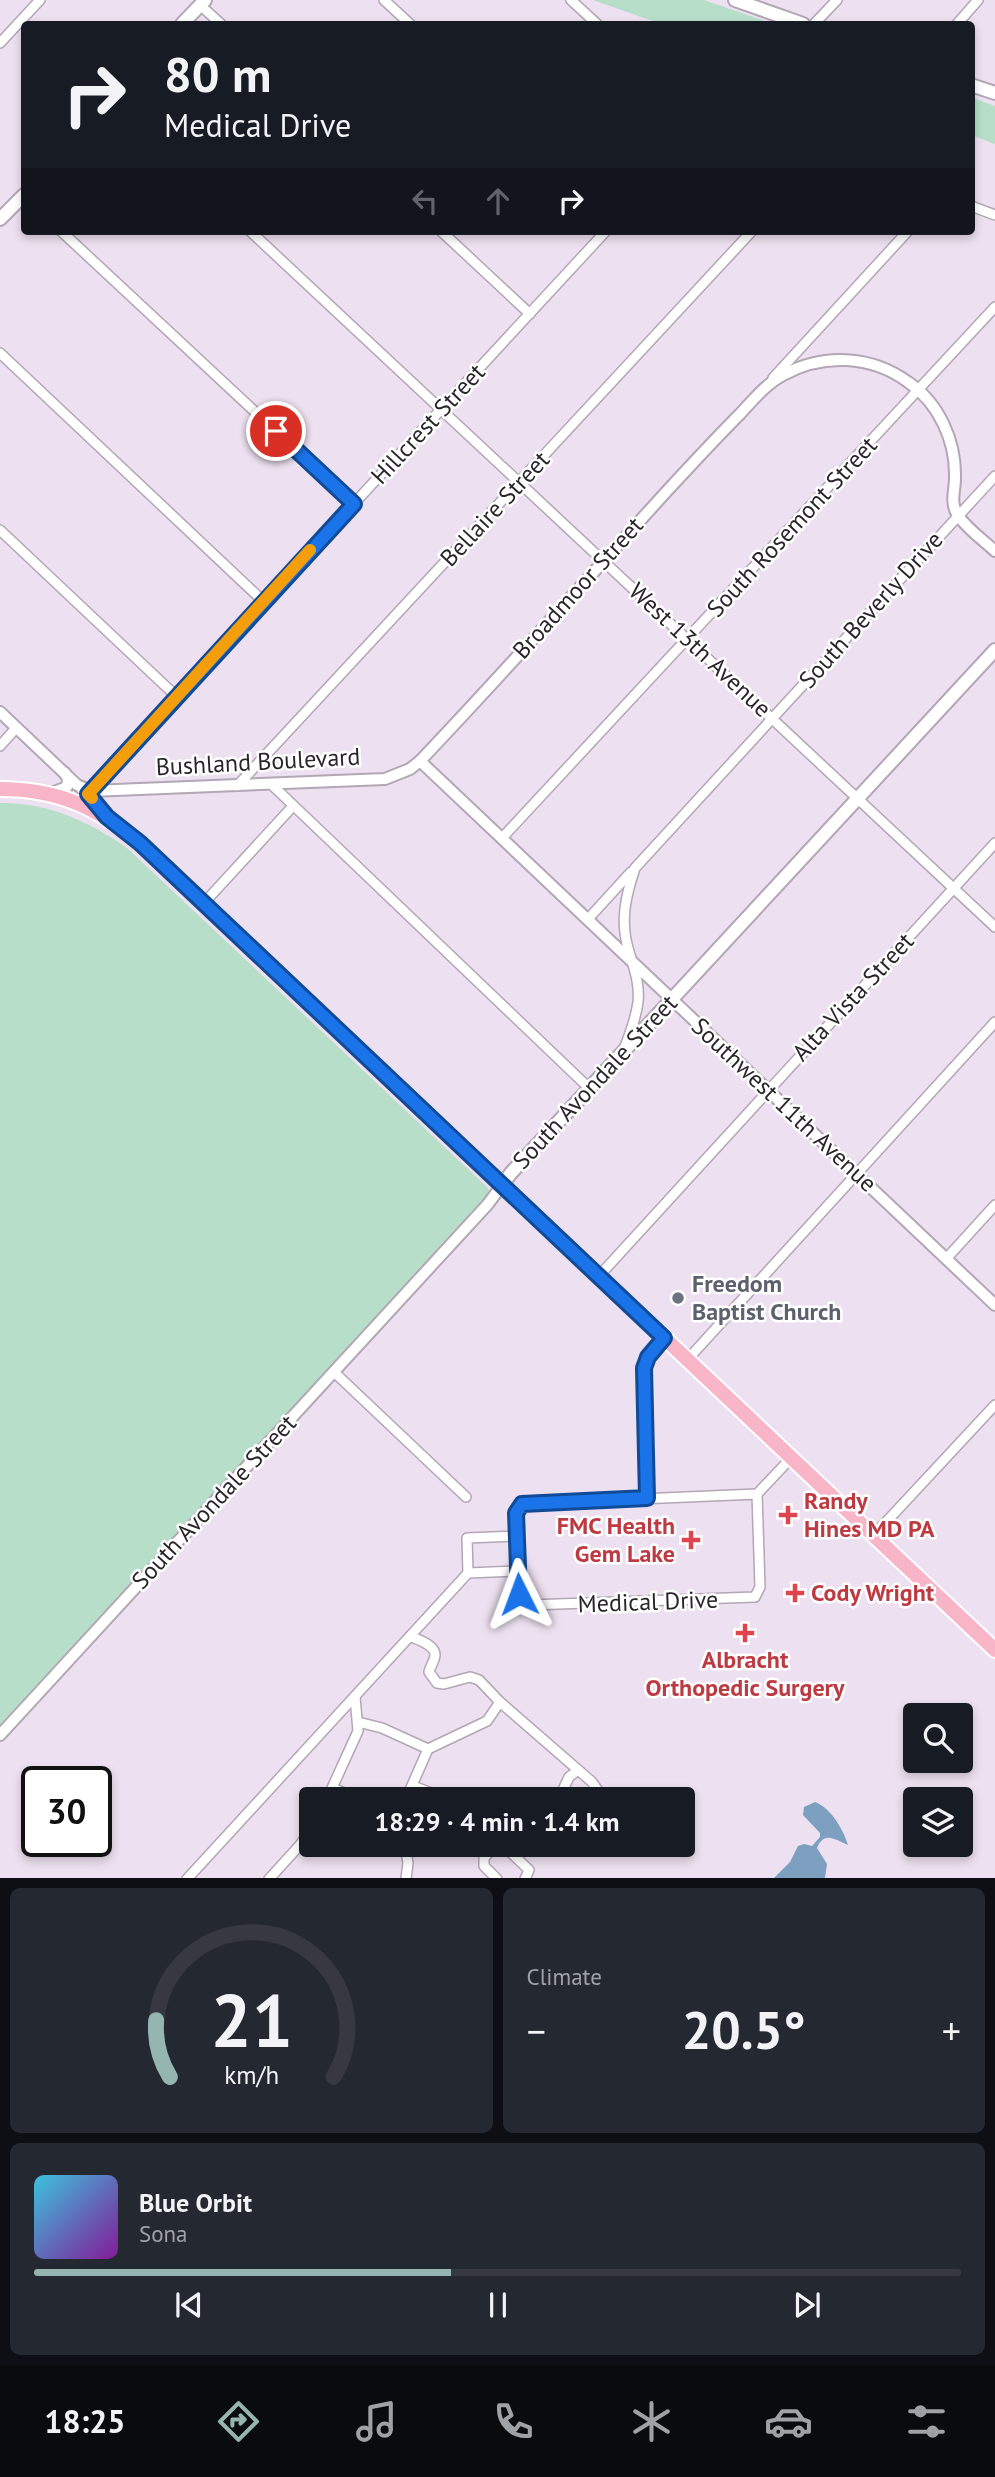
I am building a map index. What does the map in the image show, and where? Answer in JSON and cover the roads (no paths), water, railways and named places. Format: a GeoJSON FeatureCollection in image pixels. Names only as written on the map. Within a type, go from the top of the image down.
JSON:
{"type":"FeatureCollection","features":[{"type":"Feature","properties":{"kind":"main road"},"geometry":{"type":"LineString","coordinates":[[735,0],[794,21]]}},
{"type":"Feature","properties":{"kind":"main road"},"geometry":{"type":"LineString","coordinates":[[185,21],[202,3]]}},
{"type":"Feature","properties":{"kind":"main road"},"geometry":{"type":"LineString","coordinates":[[975,86],[995,93]]}},
{"type":"Feature","properties":{"kind":"main road"},"geometry":{"type":"LineString","coordinates":[[0,219],[21,199]]}},
{"type":"Feature","properties":{"kind":"main road","name":"South Avondale Street"},"geometry":{"type":"LineString","coordinates":[[502,1185],[995,650]]}},
{"type":"Feature","properties":{"kind":"main road","name":"Bushland Boulevard"},"geometry":{"type":"LineString","coordinates":[[0,789],[87,796]]}},
{"type":"Feature","properties":{"kind":"main road"},"geometry":{"type":"LineString","coordinates":[[87,796],[204,903],[995,1650]]}},
{"type":"Feature","properties":{"kind":"street"},"geometry":{"type":"LineString","coordinates":[[0,43],[40,0]]}},
{"type":"Feature","properties":{"kind":"street"},"geometry":{"type":"LineString","coordinates":[[384,0],[407,21]]}},
{"type":"Feature","properties":{"kind":"street"},"geometry":{"type":"LineString","coordinates":[[571,0],[594,21]]}},
{"type":"Feature","properties":{"kind":"street"},"geometry":{"type":"LineString","coordinates":[[817,21],[837,0]]}},
{"type":"Feature","properties":{"kind":"street"},"geometry":{"type":"LineString","coordinates":[[960,21],[978,0]]}},
{"type":"Feature","properties":{"kind":"street"},"geometry":{"type":"LineString","coordinates":[[202,3],[218,21]]}},
{"type":"Feature","properties":{"kind":"street"},"geometry":{"type":"LineString","coordinates":[[975,208],[995,215]]}},
{"type":"Feature","properties":{"kind":"street"},"geometry":{"type":"LineString","coordinates":[[65,235],[354,504]]}},
{"type":"Feature","properties":{"kind":"street","name":"West 13th Avenue"},"geometry":{"type":"LineString","coordinates":[[254,235],[995,927]]}},
{"type":"Feature","properties":{"kind":"street"},"geometry":{"type":"LineString","coordinates":[[445,235],[530,314]]}},
{"type":"Feature","properties":{"kind":"street","name":"Hillcrest Street"},"geometry":{"type":"LineString","coordinates":[[87,796],[263,601],[602,235]]}},
{"type":"Feature","properties":{"kind":"street","name":"Bellaire Street"},"geometry":{"type":"LineString","coordinates":[[237,786],[748,235]]}},
{"type":"Feature","properties":{"kind":"street","name":"Broadmoor Street"},"geometry":{"type":"LineString","coordinates":[[385,779],[410,769],[420,761],[904,235]]}},
{"type":"Feature","properties":{"kind":"street","name":"South Rosemont Street"},"geometry":{"type":"LineString","coordinates":[[502,838],[995,307]]}},
{"type":"Feature","properties":{"kind":"street"},"geometry":{"type":"LineString","coordinates":[[0,353],[263,601]]}},
{"type":"Feature","properties":{"kind":"street","name":"Broadmoor Street"},"geometry":{"type":"LineString","coordinates":[[765,387],[781,376],[811,363],[850,359],[890,371],[919,391],[937,412],[952,444],[955,480],[952,502],[958,516]]}},
{"type":"Feature","properties":{"kind":"street","name":"South Beverly Drive"},"geometry":{"type":"LineString","coordinates":[[588,919],[995,476]]}},
{"type":"Feature","properties":{"kind":"street"},"geometry":{"type":"LineString","coordinates":[[958,516],[995,551]]}},
{"type":"Feature","properties":{"kind":"street"},"geometry":{"type":"LineString","coordinates":[[0,530],[176,696]]}},
{"type":"Feature","properties":{"kind":"street"},"geometry":{"type":"LineString","coordinates":[[0,712],[87,796]]}},
{"type":"Feature","properties":{"kind":"street"},"geometry":{"type":"LineString","coordinates":[[0,746],[16,727]]}},
{"type":"Feature","properties":{"kind":"street","name":"Southwest 11th Avenue"},"geometry":{"type":"LineString","coordinates":[[420,761],[995,1306]]}},
{"type":"Feature","properties":{"kind":"street"},"geometry":{"type":"LineString","coordinates":[[49,794],[67,787],[68,779],[65,773]]}},
{"type":"Feature","properties":{"kind":"street","name":"Bushland Boulevard"},"geometry":{"type":"LineString","coordinates":[[87,796],[118,791],[385,779]]}},
{"type":"Feature","properties":{"kind":"street"},"geometry":{"type":"LineString","coordinates":[[271,784],[589,1088]]}},
{"type":"Feature","properties":{"kind":"street"},"geometry":{"type":"LineString","coordinates":[[104,812],[104,799],[118,791]]}},
{"type":"Feature","properties":{"kind":"street"},"geometry":{"type":"LineString","coordinates":[[204,903],[293,806]]}},
{"type":"Feature","properties":{"kind":"street","name":"Alta Vista Street"},"geometry":{"type":"LineString","coordinates":[[599,1276],[995,843]]}},
{"type":"Feature","properties":{"kind":"street","name":"South Beverly Drive"},"geometry":{"type":"LineString","coordinates":[[622,1052],[635,1018],[638,1000],[634,963],[624,932],[625,895],[635,868]]}},
{"type":"Feature","properties":{"kind":"street"},"geometry":{"type":"LineString","coordinates":[[688,1359],[995,1022]]}},
{"type":"Feature","properties":{"kind":"street","name":"South Avondale Street"},"geometry":{"type":"LineString","coordinates":[[0,1735],[488,1204],[502,1185]]}},
{"type":"Feature","properties":{"kind":"street"},"geometry":{"type":"LineString","coordinates":[[946,1259],[995,1205]]}},
{"type":"Feature","properties":{"kind":"street"},"geometry":{"type":"LineString","coordinates":[[647,1498],[644,1368],[648,1357],[664,1338]]}},
{"type":"Feature","properties":{"kind":"street"},"geometry":{"type":"LineString","coordinates":[[334,1372],[466,1497]]}},
{"type":"Feature","properties":{"kind":"street"},"geometry":{"type":"LineString","coordinates":[[874,1535],[995,1405]]}},
{"type":"Feature","properties":{"kind":"street"},"geometry":{"type":"LineString","coordinates":[[758,1494],[792,1457]]}},
{"type":"Feature","properties":{"kind":"street","name":"Medical Drive"},"geometry":{"type":"LineString","coordinates":[[758,1494],[758,1594],[751,1599],[530,1605],[520,1598],[517,1509],[526,1502],[647,1498],[758,1494]]}},
{"type":"Feature","properties":{"kind":"street"},"geometry":{"type":"LineString","coordinates":[[187,1878],[412,1637],[468,1573],[467,1538],[517,1536]]}},
{"type":"Feature","properties":{"kind":"street"},"geometry":{"type":"LineString","coordinates":[[468,1573],[517,1571]]}},
{"type":"Feature","properties":{"kind":"street"},"geometry":{"type":"LineString","coordinates":[[412,1637],[433,1650],[435,1656],[429,1672],[437,1683],[444,1684],[470,1676],[479,1680],[594,1787]]}},
{"type":"Feature","properties":{"kind":"street"},"geometry":{"type":"LineString","coordinates":[[333,1787],[358,1731],[355,1697]]}},
{"type":"Feature","properties":{"kind":"street"},"geometry":{"type":"LineString","coordinates":[[413,1786],[428,1749],[478,1727],[487,1721],[500,1702]]}},
{"type":"Feature","properties":{"kind":"street"},"geometry":{"type":"LineString","coordinates":[[358,1722],[382,1728],[428,1749]]}},
{"type":"Feature","properties":{"kind":"street"},"geometry":{"type":"LineString","coordinates":[[564,1787],[569,1777],[578,1770]]}},
{"type":"Feature","properties":{"kind":"street"},"geometry":{"type":"LineString","coordinates":[[269,1878],[299,1846]]}},
{"type":"Feature","properties":{"kind":"street"},"geometry":{"type":"LineString","coordinates":[[406,1878],[407,1857]]}},
{"type":"Feature","properties":{"kind":"street"},"geometry":{"type":"LineString","coordinates":[[485,1857],[484,1866],[497,1878]]}},
{"type":"Feature","properties":{"kind":"street"},"geometry":{"type":"LineString","coordinates":[[516,1857],[529,1870],[525,1878]]}},
{"type":"Feature","properties":{"kind":"water"},"geometry":{"type":"Polygon","coordinates":[[[815,1802],[836,1820],[848,1845],[830,1838],[820,1843],[817,1848],[827,1864],[825,1878],[774,1878],[790,1862],[798,1846],[812,1846],[820,1837],[820,1833],[803,1815],[804,1807],[815,1802]]]}},
{"type":"Feature","properties":{"kind":"place","name":"Freedom Baptist Church"},"geometry":{"type":"Point","coordinates":[678,1298]}},
{"type":"Feature","properties":{"kind":"place","name":"Randy Hines MD PA"},"geometry":{"type":"Point","coordinates":[788,1515]}},
{"type":"Feature","properties":{"kind":"place","name":"FMC Health Gem Lake"},"geometry":{"type":"Point","coordinates":[691,1540]}},
{"type":"Feature","properties":{"kind":"place","name":"Cody Wright"},"geometry":{"type":"Point","coordinates":[795,1593]}},
{"type":"Feature","properties":{"kind":"place","name":"Albracht Orthopedic Surgery"},"geometry":{"type":"Point","coordinates":[745,1633]}}]}
